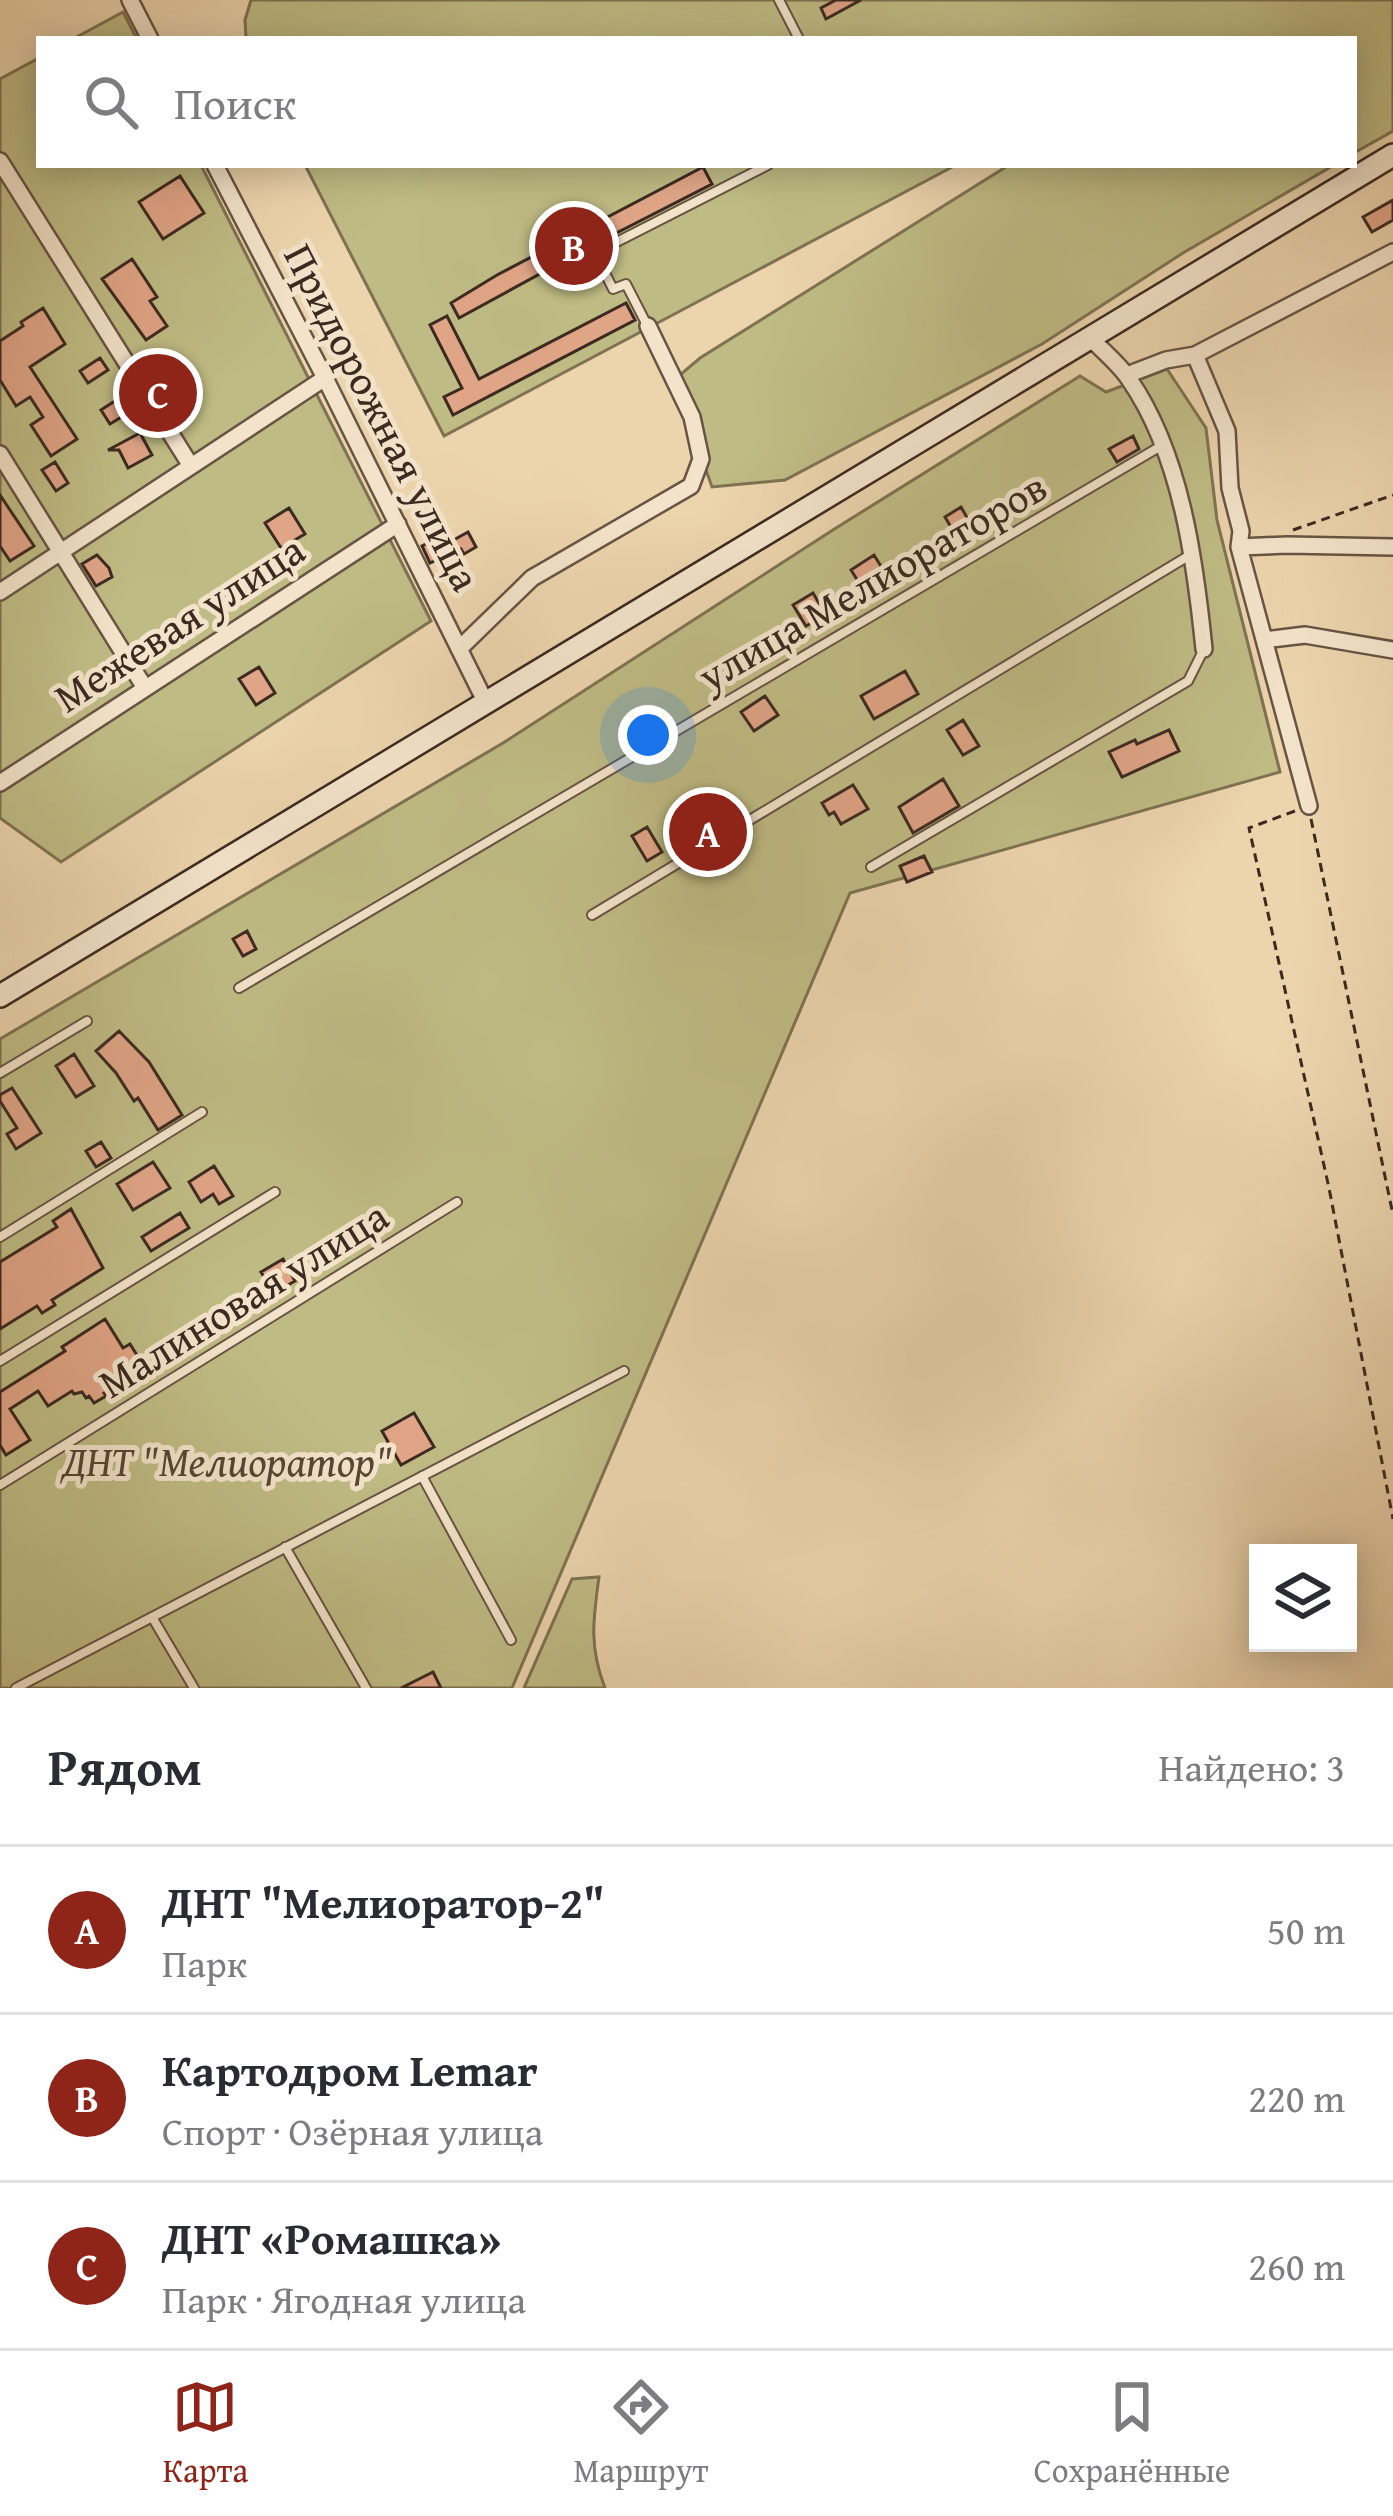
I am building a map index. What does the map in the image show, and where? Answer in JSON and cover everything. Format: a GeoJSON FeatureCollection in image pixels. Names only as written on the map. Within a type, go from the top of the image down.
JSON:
{"type":"FeatureCollection","features":[{"type":"Feature","properties":{"kind":"main road"},"geometry":{"type":"LineString","coordinates":[[0,996],[1393,155]]}},
{"type":"Feature","properties":{"kind":"street"},"geometry":{"type":"LineString","coordinates":[[134,8],[148,36]]}},
{"type":"Feature","properties":{"kind":"street"},"geometry":{"type":"LineString","coordinates":[[0,161],[191,466]]}},
{"type":"Feature","properties":{"kind":"street","name":"Придорожная улица"},"geometry":{"type":"LineString","coordinates":[[217,168],[485,701]]}},
{"type":"Feature","properties":{"kind":"street"},"geometry":{"type":"LineString","coordinates":[[1127,375],[1195,355],[1393,252]]}},
{"type":"Feature","properties":{"kind":"street"},"geometry":{"type":"LineString","coordinates":[[459,649],[532,578],[692,486],[701,459],[692,417],[647,326]]}},
{"type":"Feature","properties":{"kind":"street"},"geometry":{"type":"LineString","coordinates":[[1090,338],[1127,375],[1156,424],[1192,554],[1204,649]]}},
{"type":"Feature","properties":{"kind":"street"},"geometry":{"type":"LineString","coordinates":[[1195,355],[1227,431],[1230,488],[1241,531],[1239,547],[1309,806]]}},
{"type":"Feature","properties":{"kind":"street"},"geometry":{"type":"LineString","coordinates":[[0,592],[325,378]]}},
{"type":"Feature","properties":{"kind":"street"},"geometry":{"type":"LineString","coordinates":[[0,454],[145,688]]}},
{"type":"Feature","properties":{"kind":"street","name":"Межевая улица"},"geometry":{"type":"LineString","coordinates":[[0,783],[398,524]]}},
{"type":"Feature","properties":{"kind":"street"},"geometry":{"type":"LineString","coordinates":[[1239,547],[1393,547]]}},
{"type":"Feature","properties":{"kind":"street"},"geometry":{"type":"LineString","coordinates":[[1264,640],[1305,635],[1393,650]]}},
{"type":"Feature","properties":{"kind":"lane"},"geometry":{"type":"LineString","coordinates":[[779,0],[797,36]]}},
{"type":"Feature","properties":{"kind":"lane"},"geometry":{"type":"LineString","coordinates":[[647,326],[626,284],[613,289],[595,253],[762,168]]}},
{"type":"Feature","properties":{"kind":"lane","name":"улица Мелиораторов"},"geometry":{"type":"LineString","coordinates":[[239,988],[1162,445]]}},
{"type":"Feature","properties":{"kind":"lane"},"geometry":{"type":"LineString","coordinates":[[592,915],[1192,554]]}},
{"type":"Feature","properties":{"kind":"lane"},"geometry":{"type":"LineString","coordinates":[[871,867],[1188,681],[1204,649]]}},
{"type":"Feature","properties":{"kind":"lane"},"geometry":{"type":"LineString","coordinates":[[0,1073],[87,1021]]}},
{"type":"Feature","properties":{"kind":"lane"},"geometry":{"type":"LineString","coordinates":[[0,1237],[202,1112]]}},
{"type":"Feature","properties":{"kind":"lane"},"geometry":{"type":"LineString","coordinates":[[0,1361],[275,1192]]}},
{"type":"Feature","properties":{"kind":"lane","name":"Малиновая улица"},"geometry":{"type":"LineString","coordinates":[[0,1485],[457,1202]]}},
{"type":"Feature","properties":{"kind":"lane"},"geometry":{"type":"LineString","coordinates":[[17,1688],[623,1371]]}},
{"type":"Feature","properties":{"kind":"lane"},"geometry":{"type":"LineString","coordinates":[[422,1476],[512,1640]]}},
{"type":"Feature","properties":{"kind":"lane"},"geometry":{"type":"LineString","coordinates":[[285,1547],[366,1688]]}},
{"type":"Feature","properties":{"kind":"lane"},"geometry":{"type":"LineString","coordinates":[[152,1617],[194,1688]]}},
{"type":"Feature","properties":{"kind":"path"},"geometry":{"type":"LineString","coordinates":[[1287,544],[1287,532],[1393,495]]}},
{"type":"Feature","properties":{"kind":"path"},"geometry":{"type":"LineString","coordinates":[[1393,1215],[1309,806],[1249,828],[1329,1188],[1393,1519]]}},
{"type":"Feature","properties":{"kind":"green space"},"geometry":{"type":"Polygon","coordinates":[[[251,0],[1393,0],[1393,131],[1357,151],[1357,36],[246,36],[251,0]]]}},
{"type":"Feature","properties":{"kind":"green space"},"geometry":{"type":"Polygon","coordinates":[[[123,12],[135,36],[79,36],[123,12]]]}},
{"type":"Feature","properties":{"kind":"green space"},"geometry":{"type":"Polygon","coordinates":[[[36,60],[36,168],[203,168],[431,621],[61,862],[0,818],[0,79],[36,60]]]}},
{"type":"Feature","properties":{"kind":"green space"},"geometry":{"type":"Polygon","coordinates":[[[307,168],[950,168],[444,436],[307,168]]]}},
{"type":"Feature","properties":{"kind":"green space"},"geometry":{"type":"Polygon","coordinates":[[[1004,168],[1329,168],[1183,253],[1042,344],[785,480],[712,487],[674,380],[700,358],[1004,168]]]}},
{"type":"Feature","properties":{"kind":"green space","name":"ДНТ \"Мелиоратор\""},"geometry":{"type":"Polygon","coordinates":[[[1167,369],[1206,428],[1217,520],[1280,772],[850,893],[512,1688],[0,1688],[0,1039],[503,743],[1080,376],[1106,392],[1167,369]]]}},
{"type":"Feature","properties":{"kind":"green space"},"geometry":{"type":"Polygon","coordinates":[[[599,1577],[594,1633],[605,1688],[524,1688],[572,1579],[599,1577]]]}},
{"type":"Feature","properties":{"kind":"building"},"geometry":{"type":"Polygon","coordinates":[[[836,0],[861,0],[826,19],[821,8],[836,0]]]}},
{"type":"Feature","properties":{"kind":"building"},"geometry":{"type":"Polygon","coordinates":[[[701,168],[712,184],[459,318],[451,303],[701,168]]]}},
{"type":"Feature","properties":{"kind":"building"},"geometry":{"type":"Polygon","coordinates":[[[180,176],[204,213],[163,239],[139,202],[180,176]]]}},
{"type":"Feature","properties":{"kind":"building"},"geometry":{"type":"Polygon","coordinates":[[[1393,200],[1393,220],[1372,232],[1363,217],[1393,200]]]}},
{"type":"Feature","properties":{"kind":"building"},"geometry":{"type":"Polygon","coordinates":[[[132,259],[157,297],[150,301],[167,326],[146,340],[102,279],[132,259]]]}},
{"type":"Feature","properties":{"kind":"building"},"geometry":{"type":"Polygon","coordinates":[[[626,303],[635,320],[453,415],[444,397],[462,388],[430,325],[447,316],[479,379],[626,303]]]}},
{"type":"Feature","properties":{"kind":"building"},"geometry":{"type":"Polygon","coordinates":[[[43,308],[65,344],[30,367],[77,439],[51,456],[31,425],[43,417],[30,397],[16,406],[0,380],[0,341],[43,308]]]}},
{"type":"Feature","properties":{"kind":"building"},"geometry":{"type":"Polygon","coordinates":[[[100,358],[108,370],[88,383],[80,371],[100,358]]]}},
{"type":"Feature","properties":{"kind":"building"},"geometry":{"type":"Polygon","coordinates":[[[118,399],[128,413],[110,424],[101,410],[118,399]]]}},
{"type":"Feature","properties":{"kind":"building"},"geometry":{"type":"Polygon","coordinates":[[[140,433],[152,455],[128,468],[119,450],[108,450],[140,433]]]}},
{"type":"Feature","properties":{"kind":"building"},"geometry":{"type":"Polygon","coordinates":[[[1133,436],[1139,449],[1117,462],[1109,449],[1133,436]]]}},
{"type":"Feature","properties":{"kind":"building"},"geometry":{"type":"Polygon","coordinates":[[[55,462],[68,483],[56,491],[42,470],[55,462]]]}},
{"type":"Feature","properties":{"kind":"building"},"geometry":{"type":"Polygon","coordinates":[[[0,495],[34,546],[10,561],[0,546],[0,495]]]}},
{"type":"Feature","properties":{"kind":"building"},"geometry":{"type":"Polygon","coordinates":[[[961,507],[977,535],[961,544],[945,517],[961,507]]]}},
{"type":"Feature","properties":{"kind":"building"},"geometry":{"type":"Polygon","coordinates":[[[289,508],[305,534],[281,548],[265,523],[289,508]]]}},
{"type":"Feature","properties":{"kind":"building"},"geometry":{"type":"Polygon","coordinates":[[[468,532],[476,547],[430,563],[422,546],[446,534],[450,542],[468,532]]]}},
{"type":"Feature","properties":{"kind":"building"},"geometry":{"type":"Polygon","coordinates":[[[97,555],[112,577],[96,586],[82,564],[97,555]]]}},
{"type":"Feature","properties":{"kind":"building"},"geometry":{"type":"Polygon","coordinates":[[[874,555],[887,576],[876,582],[880,589],[868,597],[851,570],[874,555]]]}},
{"type":"Feature","properties":{"kind":"building"},"geometry":{"type":"Polygon","coordinates":[[[813,593],[826,615],[806,626],[793,605],[813,593]]]}},
{"type":"Feature","properties":{"kind":"building"},"geometry":{"type":"Polygon","coordinates":[[[259,667],[275,693],[256,705],[239,679],[259,667]]]}},
{"type":"Feature","properties":{"kind":"building"},"geometry":{"type":"Polygon","coordinates":[[[905,671],[918,694],[874,719],[861,696],[905,671]]]}},
{"type":"Feature","properties":{"kind":"building"},"geometry":{"type":"Polygon","coordinates":[[[765,696],[778,715],[754,731],[741,712],[765,696]]]}},
{"type":"Feature","properties":{"kind":"building"},"geometry":{"type":"Polygon","coordinates":[[[963,720],[979,746],[963,755],[947,730],[963,720]]]}},
{"type":"Feature","properties":{"kind":"building"},"geometry":{"type":"Polygon","coordinates":[[[1169,730],[1179,751],[1122,777],[1109,752],[1169,730]]]}},
{"type":"Feature","properties":{"kind":"building"},"geometry":{"type":"Polygon","coordinates":[[[943,779],[959,806],[913,833],[899,807],[943,779]]]}},
{"type":"Feature","properties":{"kind":"building"},"geometry":{"type":"Polygon","coordinates":[[[853,785],[868,809],[841,824],[822,803],[853,785]]]}},
{"type":"Feature","properties":{"kind":"building"},"geometry":{"type":"Polygon","coordinates":[[[647,827],[662,852],[647,861],[632,836],[647,827]]]}},
{"type":"Feature","properties":{"kind":"building"},"geometry":{"type":"Polygon","coordinates":[[[924,856],[932,872],[907,882],[900,866],[924,856]]]}},
{"type":"Feature","properties":{"kind":"building"},"geometry":{"type":"Polygon","coordinates":[[[247,931],[256,949],[243,956],[233,939],[247,931]]]}},
{"type":"Feature","properties":{"kind":"building"},"geometry":{"type":"Polygon","coordinates":[[[119,1031],[149,1062],[182,1115],[158,1130],[138,1098],[134,1101],[96,1051],[119,1031]]]}},
{"type":"Feature","properties":{"kind":"building"},"geometry":{"type":"Polygon","coordinates":[[[74,1054],[94,1086],[76,1097],[56,1066],[74,1054]]]}},
{"type":"Feature","properties":{"kind":"building"},"geometry":{"type":"Polygon","coordinates":[[[12,1088],[41,1133],[16,1149],[7,1134],[17,1128],[0,1101],[0,1095],[12,1088]]]}},
{"type":"Feature","properties":{"kind":"building"},"geometry":{"type":"Polygon","coordinates":[[[101,1142],[111,1158],[96,1167],[86,1151],[101,1142]]]}},
{"type":"Feature","properties":{"kind":"building"},"geometry":{"type":"Polygon","coordinates":[[[153,1162],[170,1188],[133,1210],[117,1184],[153,1162]]]}},
{"type":"Feature","properties":{"kind":"building"},"geometry":{"type":"Polygon","coordinates":[[[214,1166],[233,1196],[219,1204],[213,1194],[201,1202],[189,1182],[214,1166]]]}},
{"type":"Feature","properties":{"kind":"building"},"geometry":{"type":"Polygon","coordinates":[[[71,1209],[103,1268],[52,1300],[55,1305],[42,1313],[37,1306],[0,1329],[0,1262],[57,1227],[53,1221],[71,1209]]]}},
{"type":"Feature","properties":{"kind":"building"},"geometry":{"type":"Polygon","coordinates":[[[180,1213],[189,1228],[151,1251],[142,1237],[180,1213]]]}},
{"type":"Feature","properties":{"kind":"building"},"geometry":{"type":"Polygon","coordinates":[[[283,1259],[295,1281],[274,1293],[261,1272],[283,1259]]]}},
{"type":"Feature","properties":{"kind":"building"},"geometry":{"type":"Polygon","coordinates":[[[105,1319],[123,1348],[130,1344],[145,1368],[94,1403],[82,1392],[72,1391],[48,1406],[38,1391],[10,1409],[30,1440],[6,1455],[0,1445],[0,1392],[105,1319]]]}},
{"type":"Feature","properties":{"kind":"building"},"geometry":{"type":"Polygon","coordinates":[[[414,1413],[434,1447],[401,1465],[382,1431],[414,1413]]]}},
{"type":"Feature","properties":{"kind":"building"},"geometry":{"type":"Polygon","coordinates":[[[433,1672],[441,1688],[401,1688],[433,1672]]]}},
{"type":"Feature","properties":{"kind":"place","name":"Картодром Lemar"},"geometry":{"type":"Point","coordinates":[574,246]}},
{"type":"Feature","properties":{"kind":"place","name":"ДНТ «Ромашка»"},"geometry":{"type":"Point","coordinates":[158,393]}},
{"type":"Feature","properties":{"kind":"place","name":"ДНТ \"Мелиоратор-2\""},"geometry":{"type":"Point","coordinates":[708,832]}}]}
